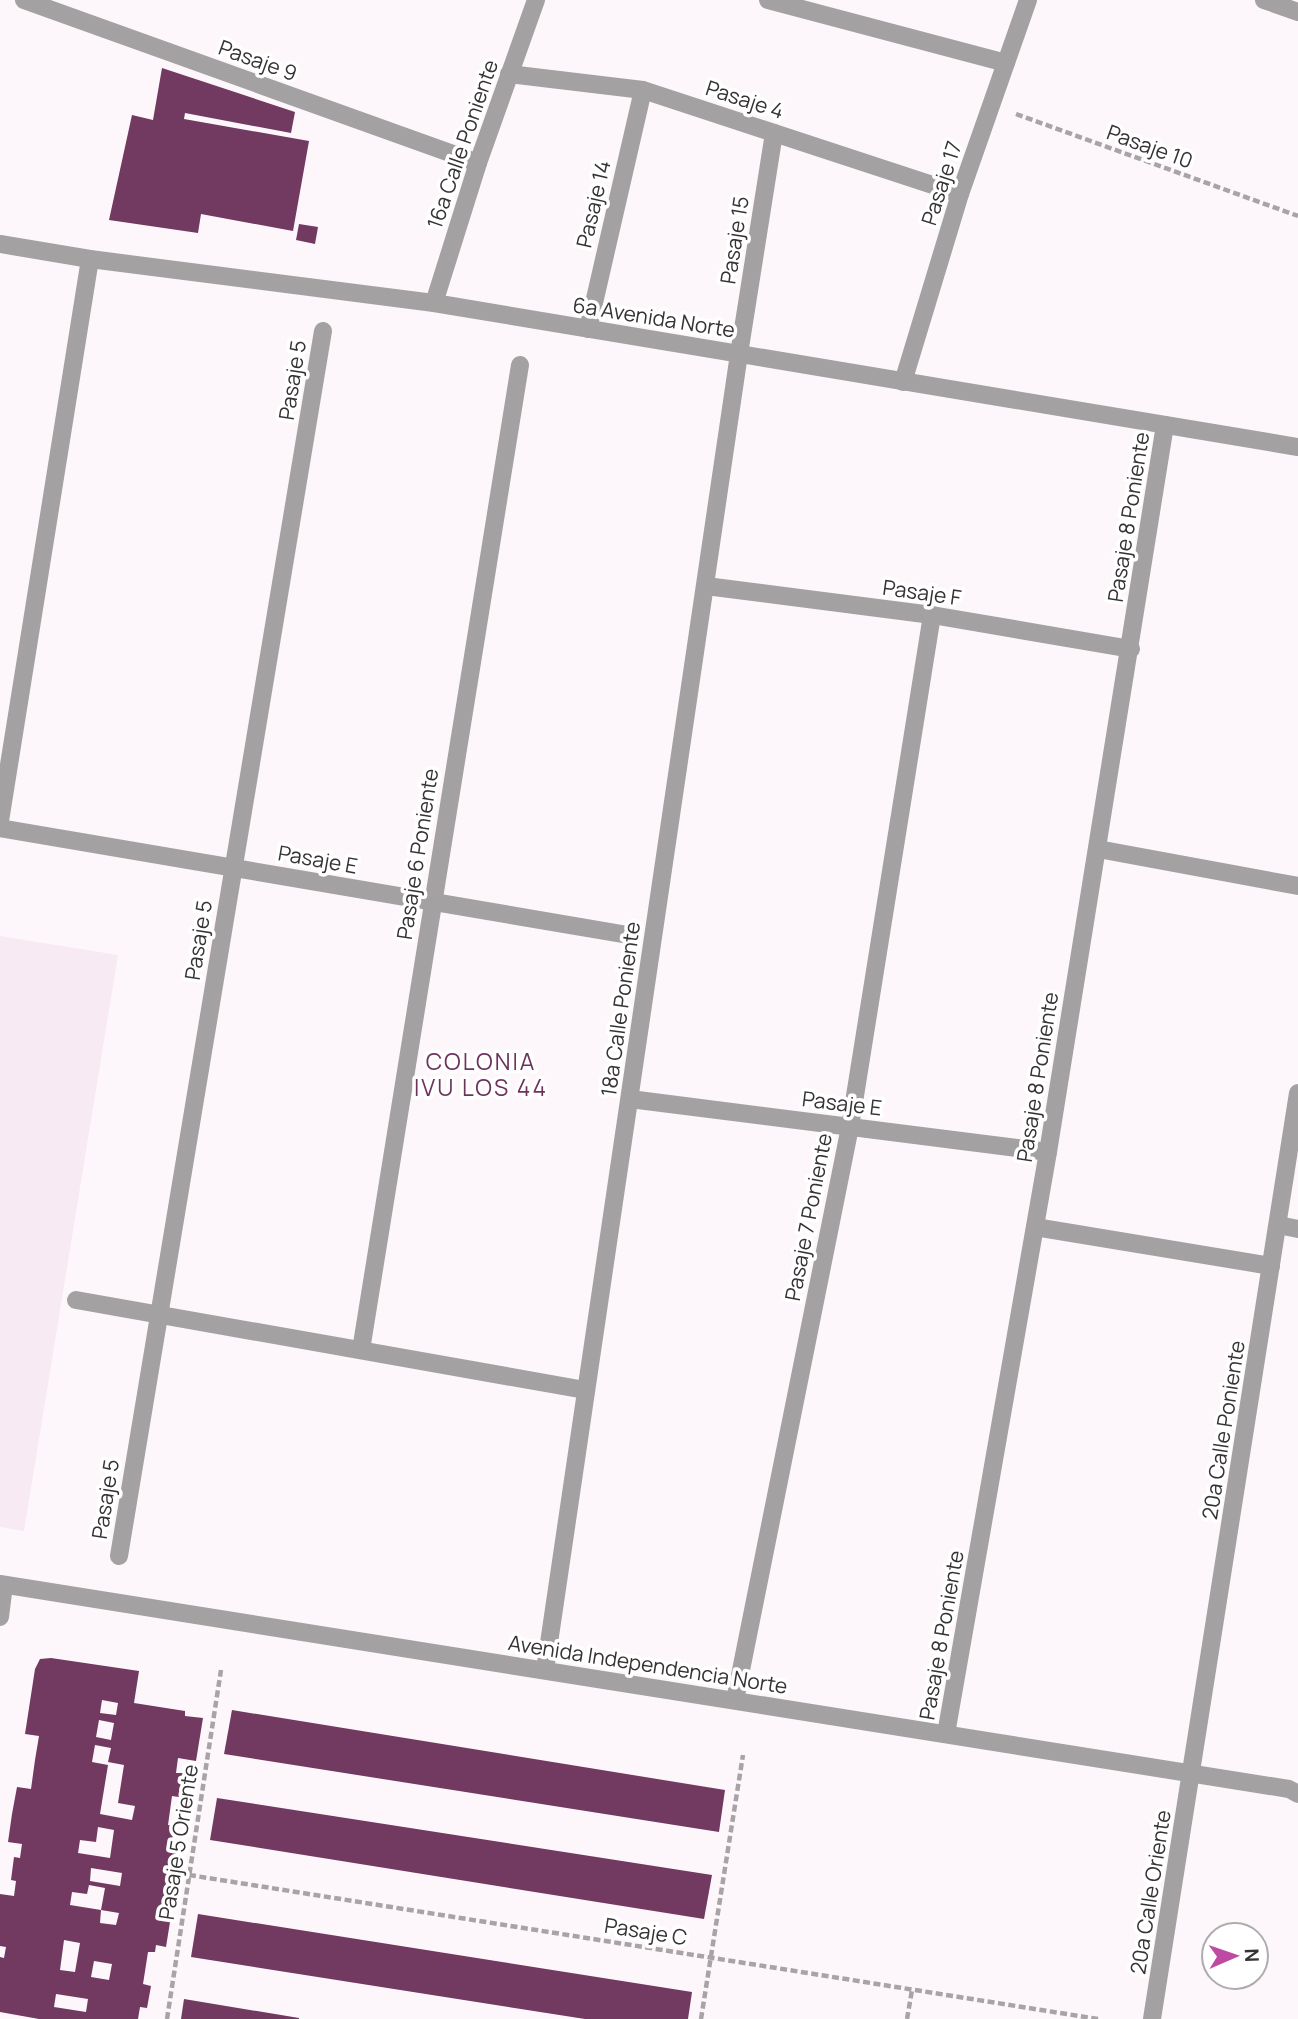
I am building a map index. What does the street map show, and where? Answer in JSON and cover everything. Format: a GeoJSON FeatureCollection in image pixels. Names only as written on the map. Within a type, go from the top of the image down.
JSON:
{"type":"FeatureCollection","features":[{"type":"Feature","properties":{"kind":"street","name":"Pasaje 9"},"geometry":{"type":"LineString","coordinates":[[24,0],[478,163]]}},
{"type":"Feature","properties":{"kind":"street","name":"16a Calle Poniente"},"geometry":{"type":"LineString","coordinates":[[434,303],[478,163],[536,0]]}},
{"type":"Feature","properties":{"kind":"street"},"geometry":{"type":"LineString","coordinates":[[768,0],[1006,63]]}},
{"type":"Feature","properties":{"kind":"street","name":"Pasaje 17"},"geometry":{"type":"LineString","coordinates":[[903,382],[960,194],[1028,0]]}},
{"type":"Feature","properties":{"kind":"street"},"geometry":{"type":"LineString","coordinates":[[1265,0],[1298,12]]}},
{"type":"Feature","properties":{"kind":"street","name":"Pasaje 4"},"geometry":{"type":"LineString","coordinates":[[509,74],[643,90],[960,194]]}},
{"type":"Feature","properties":{"kind":"street","name":"Pasaje 14"},"geometry":{"type":"LineString","coordinates":[[588,329],[643,90]]}},
{"type":"Feature","properties":{"kind":"street","name":"Pasaje 15"},"geometry":{"type":"LineString","coordinates":[[739,354],[774,133]]}},
{"type":"Feature","properties":{"kind":"street","name":"6a Avenida Norte"},"geometry":{"type":"LineString","coordinates":[[0,244],[90,259],[434,303],[1298,447]]}},
{"type":"Feature","properties":{"kind":"street"},"geometry":{"type":"LineString","coordinates":[[0,821],[90,259]]}},
{"type":"Feature","properties":{"kind":"street","name":"Pasaje 5"},"geometry":{"type":"LineString","coordinates":[[119,1556],[323,331]]}},
{"type":"Feature","properties":{"kind":"street","name":"18a Calle Poniente"},"geometry":{"type":"LineString","coordinates":[[545,1670],[739,354]]}},
{"type":"Feature","properties":{"kind":"street","name":"Pasaje 6 Poniente"},"geometry":{"type":"LineString","coordinates":[[361,1350],[520,365]]}},
{"type":"Feature","properties":{"kind":"street","name":"Pasaje 8 Poniente"},"geometry":{"type":"LineString","coordinates":[[946,1734],[1048,1152],[1165,425]]}},
{"type":"Feature","properties":{"kind":"street","name":"Pasaje F"},"geometry":{"type":"LineString","coordinates":[[706,586],[932,615],[1130,649]]}},
{"type":"Feature","properties":{"kind":"street","name":"Pasaje 7 Poniente"},"geometry":{"type":"LineString","coordinates":[[735,1700],[850,1127],[932,615]]}},
{"type":"Feature","properties":{"kind":"street","name":"Pasaje E"},"geometry":{"type":"LineString","coordinates":[[0,828],[628,935]]}},
{"type":"Feature","properties":{"kind":"street"},"geometry":{"type":"LineString","coordinates":[[1098,849],[1298,886]]}},
{"type":"Feature","properties":{"kind":"street","name":"20a Calle Poniente"},"geometry":{"type":"LineString","coordinates":[[1193,1773],[1298,1093]]}},
{"type":"Feature","properties":{"kind":"street","name":"Pasaje E"},"geometry":{"type":"LineString","coordinates":[[630,1099],[1048,1152]]}},
{"type":"Feature","properties":{"kind":"street"},"geometry":{"type":"LineString","coordinates":[[1278,1225],[1298,1229]]}},
{"type":"Feature","properties":{"kind":"street"},"geometry":{"type":"LineString","coordinates":[[1035,1227],[1271,1266]]}},
{"type":"Feature","properties":{"kind":"street"},"geometry":{"type":"LineString","coordinates":[[76,1300],[585,1390]]}},
{"type":"Feature","properties":{"kind":"street"},"geometry":{"type":"LineString","coordinates":[[0,1617],[2,1584]]}},
{"type":"Feature","properties":{"kind":"street","name":"Avenida Independencia Norte"},"geometry":{"type":"LineString","coordinates":[[2,1584],[1295,1790]]}},
{"type":"Feature","properties":{"kind":"street","name":"20a Calle Oriente"},"geometry":{"type":"LineString","coordinates":[[1153,2019],[1193,1773]]}},
{"type":"Feature","properties":{"kind":"path","name":"Pasaje 10"},"geometry":{"type":"LineString","coordinates":[[991,105],[1298,216]]}},
{"type":"Feature","properties":{"kind":"path","name":"Pasaje 5 Oriente"},"geometry":{"type":"LineString","coordinates":[[167,2019],[221,1670]]}},
{"type":"Feature","properties":{"kind":"path"},"geometry":{"type":"LineString","coordinates":[[701,2019],[743,1755]]}},
{"type":"Feature","properties":{"kind":"path","name":"Pasaje C"},"geometry":{"type":"LineString","coordinates":[[189,1875],[1098,2019]]}},
{"type":"Feature","properties":{"kind":"path"},"geometry":{"type":"LineString","coordinates":[[907,2019],[912,1990]]}},
{"type":"Feature","properties":{"kind":"shaded area"},"geometry":{"type":"Polygon","coordinates":[[[0,936],[118,955],[24,1531],[0,1527],[0,936]]]}},
{"type":"Feature","properties":{"kind":"building"},"geometry":{"type":"Polygon","coordinates":[[[162,68],[295,112],[291,133],[185,113],[184,119],[309,141],[293,231],[201,214],[198,233],[109,220],[132,115],[153,120],[162,68]]]}},
{"type":"Feature","properties":{"kind":"building"},"geometry":{"type":"Polygon","coordinates":[[[299,224],[318,227],[315,244],[296,240],[299,224]]]}},
{"type":"Feature","properties":{"kind":"building"},"geometry":{"type":"Polygon","coordinates":[[[51,1658],[139,1671],[134,1703],[185,1711],[185,1716],[203,1718],[196,1761],[178,1758],[176,1773],[183,1773],[179,1797],[172,1796],[168,1825],[175,1826],[172,1839],[183,1841],[166,1947],[156,1945],[155,1952],[148,1952],[143,1984],[151,1986],[147,2008],[140,2007],[138,2019],[39,2019],[0,2012],[0,1957],[4,1958],[6,1947],[0,1946],[0,1894],[14,1896],[16,1881],[11,1880],[14,1857],[20,1858],[22,1844],[8,1842],[17,1787],[31,1789],[39,1736],[25,1734],[35,1669],[40,1659],[51,1658]],[[102,1700],[100,1713],[116,1715],[118,1703],[102,1700]],[[99,1720],[96,1737],[111,1740],[114,1723],[99,1720]],[[95,1745],[92,1762],[108,1765],[100,1814],[132,1820],[135,1806],[118,1803],[124,1765],[108,1762],[111,1748],[95,1745]],[[98,1827],[96,1842],[80,1840],[78,1853],[110,1858],[114,1830],[98,1827]],[[91,1868],[90,1881],[120,1886],[122,1873],[91,1868]],[[89,1885],[87,1894],[72,1892],[70,1905],[101,1910],[105,1888],[89,1885]],[[101,1910],[100,1923],[116,1925],[119,1913],[101,1910]],[[64,1940],[60,1970],[75,1972],[80,1943],[64,1940]],[[94,1961],[91,1977],[109,1980],[112,1964],[94,1961]],[[56,1994],[54,2007],[86,2012],[88,1999],[56,1994]]]}},
{"type":"Feature","properties":{"kind":"building"},"geometry":{"type":"Polygon","coordinates":[[[232,1710],[725,1790],[719,1832],[224,1754],[232,1710]]]}},
{"type":"Feature","properties":{"kind":"building"},"geometry":{"type":"Polygon","coordinates":[[[217,1798],[712,1875],[704,1919],[210,1840],[217,1798]]]}},
{"type":"Feature","properties":{"kind":"building"},"geometry":{"type":"Polygon","coordinates":[[[198,1914],[692,1992],[688,2019],[585,2019],[191,1957],[198,1914]]]}},
{"type":"Feature","properties":{"kind":"building"},"geometry":{"type":"Polygon","coordinates":[[[184,1999],[299,2018],[299,2019],[181,2019],[184,1999]]]}},
{"type":"Feature","properties":{"kind":"district","name":"COLONIA IVU LOS 44"},"geometry":{"type":"Point","coordinates":[481,1074]}}]}
